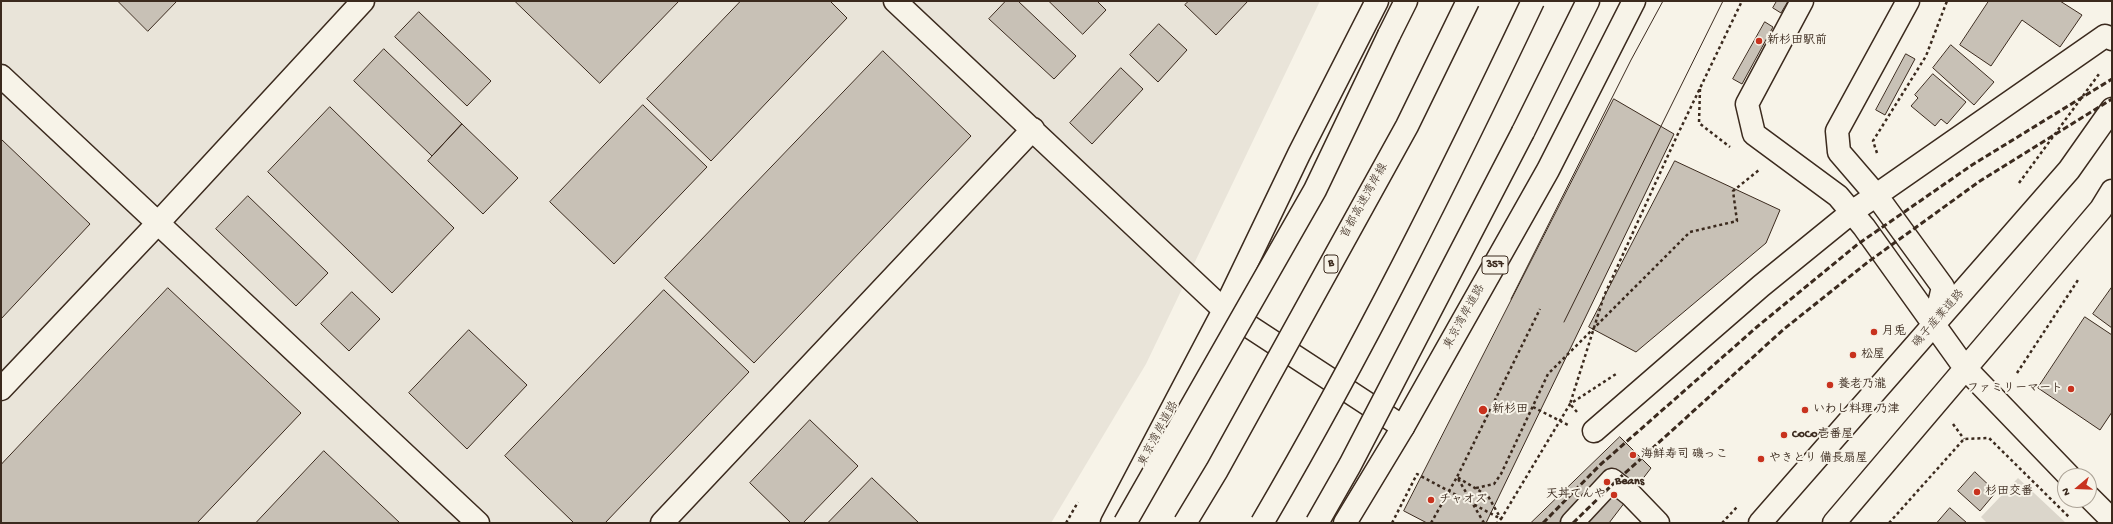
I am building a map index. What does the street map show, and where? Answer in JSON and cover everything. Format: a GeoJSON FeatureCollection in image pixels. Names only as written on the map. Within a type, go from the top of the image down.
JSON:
{"type":"FeatureCollection","features":[{"type":"Feature","properties":{"kind":"main road"},"geometry":{"type":"LineString","coordinates":[[1,389],[158,223],[363,1]]}},
{"type":"Feature","properties":{"kind":"main road"},"geometry":{"type":"LineString","coordinates":[[896,1],[1224,310],[1403,427]]}},
{"type":"Feature","properties":{"kind":"main road","name":"東京湾岸道路"},"geometry":{"type":"LineString","coordinates":[[1112,523],[1224,310],[1299,154],[1377,1]]}},
{"type":"Feature","properties":{"kind":"main road"},"geometry":{"type":"LineString","coordinates":[[1125,523],[1315,190],[1388,35],[1406,1]]}},
{"type":"Feature","properties":{"kind":"main road","name":"首都高速湾岸線"},"geometry":{"type":"LineString","coordinates":[[1185,523],[1217,470],[1403,133],[1468,1]]}},
{"type":"Feature","properties":{"kind":"main road"},"geometry":{"type":"LineString","coordinates":[[1262,523],[1307,446],[1463,148],[1533,1]]}},
{"type":"Feature","properties":{"kind":"main road"},"geometry":{"type":"LineString","coordinates":[[1317,523],[1350,465],[1523,132],[1588,1]]}},
{"type":"Feature","properties":{"kind":"main road","name":"東京湾岸道路"},"geometry":{"type":"LineString","coordinates":[[1345,523],[1403,427],[1548,170],[1634,1]]}},
{"type":"Feature","properties":{"kind":"main road"},"geometry":{"type":"LineString","coordinates":[[1802,1],[1747,104],[1754,134],[1838,196],[1852,212],[1965,368],[2061,468]]}},
{"type":"Feature","properties":{"kind":"main road"},"geometry":{"type":"LineString","coordinates":[[1908,1],[1837,131],[1839,152],[1876,195],[1943,287],[1934,324]]}},
{"type":"Feature","properties":{"kind":"main road"},"geometry":{"type":"LineString","coordinates":[[1594,431],[1761,286],[1852,212],[2105,36],[2112,39]]}},
{"type":"Feature","properties":{"kind":"main road"},"geometry":{"type":"LineString","coordinates":[[1,76],[478,523]]}},
{"type":"Feature","properties":{"kind":"main road","name":"磯子産業道路"},"geometry":{"type":"LineString","coordinates":[[1760,523],[2069,170],[2112,109]]}},
{"type":"Feature","properties":{"kind":"main road"},"geometry":{"type":"LineString","coordinates":[[662,523],[1033,129]]}},
{"type":"Feature","properties":{"kind":"main road"},"geometry":{"type":"LineString","coordinates":[[1834,523],[2101,209],[2112,192]]}},
{"type":"Feature","properties":{"kind":"main road"},"geometry":{"type":"LineString","coordinates":[[1572,523],[1612,480],[1630,495],[1658,523]]}},
{"type":"Feature","properties":{"kind":"main road"},"geometry":{"type":"LineString","coordinates":[[2097,504],[2112,520]]}},
{"type":"Feature","properties":{"kind":"path"},"geometry":{"type":"LineString","coordinates":[[1570,404],[1604,296],[1742,1]]}},
{"type":"Feature","properties":{"kind":"path"},"geometry":{"type":"LineString","coordinates":[[1859,176],[1879,160],[1873,141],[1926,56],[1947,1]]}},
{"type":"Feature","properties":{"kind":"path"},"geometry":{"type":"LineString","coordinates":[[1699,123],[1700,88]]}},
{"type":"Feature","properties":{"kind":"path"},"geometry":{"type":"LineString","coordinates":[[1476,488],[1494,484],[1501,474],[1548,374],[1690,232],[1737,221],[1733,191],[1760,170]]}},
{"type":"Feature","properties":{"kind":"path"},"geometry":{"type":"LineString","coordinates":[[2017,373],[2083,274]]}},
{"type":"Feature","properties":{"kind":"path"},"geometry":{"type":"LineString","coordinates":[[1431,523],[1457,476],[1540,308]]}},
{"type":"Feature","properties":{"kind":"path"},"geometry":{"type":"LineString","coordinates":[[1889,523],[1964,439],[1989,438],[2069,518]]}},
{"type":"Feature","properties":{"kind":"path"},"geometry":{"type":"LineString","coordinates":[[1392,523],[1417,474],[1501,519]]}},
{"type":"Feature","properties":{"kind":"path"},"geometry":{"type":"LineString","coordinates":[[1457,476],[1488,496],[1501,519]]}},
{"type":"Feature","properties":{"kind":"path"},"geometry":{"type":"LineString","coordinates":[[1457,476],[1484,523]]}},
{"type":"Feature","properties":{"kind":"path"},"geometry":{"type":"LineString","coordinates":[[1066,523],[1078,502]]}},
{"type":"Feature","properties":{"kind":"path"},"geometry":{"type":"LineString","coordinates":[[1497,523],[1501,519]]}},
{"type":"Feature","properties":{"kind":"shaded area"},"geometry":{"type":"Polygon","coordinates":[[[1,1],[1320,1],[1146,364],[1051,523],[1,523],[1,1]]]}},
{"type":"Feature","properties":{"kind":"shaded area"},"geometry":{"type":"Polygon","coordinates":[[[2018,478],[2066,523],[1987,523],[1981,517],[2018,478]]]}},
{"type":"Feature","properties":{"kind":"building"},"geometry":{"type":"Polygon","coordinates":[[[118,1],[177,1],[148,31],[118,1]]]}},
{"type":"Feature","properties":{"kind":"building"},"geometry":{"type":"Polygon","coordinates":[[[515,1],[679,1],[600,83],[515,1]]]}},
{"type":"Feature","properties":{"kind":"building"},"geometry":{"type":"Polygon","coordinates":[[[741,1],[830,1],[847,18],[711,161],[647,99],[741,1]]]}},
{"type":"Feature","properties":{"kind":"building"},"geometry":{"type":"Polygon","coordinates":[[[1006,1],[1018,1],[1076,56],[1054,79],[989,19],[1006,1]]]}},
{"type":"Feature","properties":{"kind":"building"},"geometry":{"type":"Polygon","coordinates":[[[1049,1],[1097,1],[1106,10],[1083,34],[1049,1]]]}},
{"type":"Feature","properties":{"kind":"building"},"geometry":{"type":"Polygon","coordinates":[[[1189,1],[1248,1],[1216,35],[1185,5],[1189,1]]]}},
{"type":"Feature","properties":{"kind":"building"},"geometry":{"type":"Polygon","coordinates":[[[1777,1],[1788,1],[1781,13],[1773,8],[1777,1]]]}},
{"type":"Feature","properties":{"kind":"building"},"geometry":{"type":"Polygon","coordinates":[[[1989,1],[2060,1],[2082,15],[2060,47],[2022,20],[1991,66],[1960,45],[1989,1]]]}},
{"type":"Feature","properties":{"kind":"building"},"geometry":{"type":"Polygon","coordinates":[[[419,12],[491,81],[467,106],[395,37],[419,12]]]}},
{"type":"Feature","properties":{"kind":"building"},"geometry":{"type":"Polygon","coordinates":[[[1765,22],[1773,27],[1742,84],[1733,79],[1765,22]]]}},
{"type":"Feature","properties":{"kind":"building"},"geometry":{"type":"Polygon","coordinates":[[[1159,24],[1187,50],[1158,82],[1130,55],[1159,24]]]}},
{"type":"Feature","properties":{"kind":"building"},"geometry":{"type":"Polygon","coordinates":[[[1951,45],[1994,82],[1974,105],[1933,68],[1951,45]]]}},
{"type":"Feature","properties":{"kind":"building"},"geometry":{"type":"Polygon","coordinates":[[[384,49],[462,124],[432,156],[354,81],[384,49]]]}},
{"type":"Feature","properties":{"kind":"building"},"geometry":{"type":"Polygon","coordinates":[[[883,51],[971,136],[754,363],[665,278],[883,51]]]}},
{"type":"Feature","properties":{"kind":"building"},"geometry":{"type":"Polygon","coordinates":[[[1906,54],[1915,59],[1885,115],[1876,110],[1906,54]]]}},
{"type":"Feature","properties":{"kind":"building"},"geometry":{"type":"Polygon","coordinates":[[[1121,68],[1143,89],[1092,144],[1070,123],[1121,68]]]}},
{"type":"Feature","properties":{"kind":"building"},"geometry":{"type":"Polygon","coordinates":[[[1933,74],[1966,102],[1947,124],[1941,119],[1935,126],[1911,106],[1918,98],[1915,95],[1933,74]]]}},
{"type":"Feature","properties":{"kind":"building"},"geometry":{"type":"Polygon","coordinates":[[[1614,99],[1674,134],[1486,523],[1427,523],[1404,511],[1614,99]]]}},
{"type":"Feature","properties":{"kind":"building"},"geometry":{"type":"Polygon","coordinates":[[[643,105],[707,167],[614,264],[550,202],[643,105]]]}},
{"type":"Feature","properties":{"kind":"building"},"geometry":{"type":"Polygon","coordinates":[[[330,107],[454,228],[392,293],[268,172],[330,107]]]}},
{"type":"Feature","properties":{"kind":"building"},"geometry":{"type":"Polygon","coordinates":[[[462,124],[518,178],[483,214],[428,161],[462,124]]]}},
{"type":"Feature","properties":{"kind":"building"},"geometry":{"type":"Polygon","coordinates":[[[1,139],[90,224],[1,319],[1,139]]]}},
{"type":"Feature","properties":{"kind":"building"},"geometry":{"type":"Polygon","coordinates":[[[1675,161],[1780,210],[1766,243],[1636,352],[1589,327],[1675,161]]]}},
{"type":"Feature","properties":{"kind":"building"},"geometry":{"type":"Polygon","coordinates":[[[248,196],[328,273],[296,306],[216,229],[248,196]]]}},
{"type":"Feature","properties":{"kind":"building"},"geometry":{"type":"Polygon","coordinates":[[[2112,287],[2112,328],[2093,314],[2112,287]]]}},
{"type":"Feature","properties":{"kind":"building"},"geometry":{"type":"Polygon","coordinates":[[[168,288],[301,413],[197,523],[1,523],[1,465],[168,288]]]}},
{"type":"Feature","properties":{"kind":"building"},"geometry":{"type":"Polygon","coordinates":[[[664,290],[749,372],[605,523],[574,523],[505,456],[664,290]]]}},
{"type":"Feature","properties":{"kind":"building"},"geometry":{"type":"Polygon","coordinates":[[[352,292],[380,319],[349,351],[321,324],[352,292]]]}},
{"type":"Feature","properties":{"kind":"building"},"geometry":{"type":"Polygon","coordinates":[[[2085,317],[2112,335],[2112,412],[2100,430],[2038,388],[2085,317]]]}},
{"type":"Feature","properties":{"kind":"building"},"geometry":{"type":"Polygon","coordinates":[[[469,330],[527,385],[467,449],[409,393],[469,330]]]}},
{"type":"Feature","properties":{"kind":"building"},"geometry":{"type":"Polygon","coordinates":[[[810,420],[858,466],[803,523],[791,523],[750,483],[810,420]]]}},
{"type":"Feature","properties":{"kind":"building","name":"Beans"},"geometry":{"type":"Polygon","coordinates":[[[1620,437],[1651,468],[1609,523],[1531,523],[1620,437]]]}},
{"type":"Feature","properties":{"kind":"building"},"geometry":{"type":"Polygon","coordinates":[[[324,451],[400,523],[256,523],[324,451]]]}},
{"type":"Feature","properties":{"kind":"building","name":"杉田交番"},"geometry":{"type":"Polygon","coordinates":[[[1975,472],[1996,492],[1980,511],[1958,491],[1975,472]]]}},
{"type":"Feature","properties":{"kind":"building"},"geometry":{"type":"Polygon","coordinates":[[[872,478],[919,523],[828,523],[872,478]]]}},
{"type":"Feature","properties":{"kind":"building"},"geometry":{"type":"Polygon","coordinates":[[[1950,508],[1967,523],[1937,523],[1950,508]]]}},
{"type":"Feature","properties":{"kind":"tram line"},"geometry":{"type":"LineString","coordinates":[[1511,299],[1631,60],[1663,1]]}},
{"type":"Feature","properties":{"kind":"tram line"},"geometry":{"type":"LineString","coordinates":[[1564,322],[1723,1]]}},
{"type":"Feature","properties":{"kind":"railway"},"geometry":{"type":"LineString","coordinates":[[1543,523],[1600,465],[1758,326],[1858,244],[1972,165],[2112,79]]}},
{"type":"Feature","properties":{"kind":"railway"},"geometry":{"type":"LineString","coordinates":[[1573,523],[1613,484],[1784,329],[1868,262],[1980,181],[2112,99]]}},
{"type":"Feature","properties":{"kind":"place","name":"新杉田駅前"},"geometry":{"type":"Point","coordinates":[1759,41]}},
{"type":"Feature","properties":{"kind":"place","name":"月兎"},"geometry":{"type":"Point","coordinates":[1874,332]}},
{"type":"Feature","properties":{"kind":"place","name":"松屋"},"geometry":{"type":"Point","coordinates":[1853,355]}},
{"type":"Feature","properties":{"kind":"place","name":"養老乃瀧"},"geometry":{"type":"Point","coordinates":[1830,385]}},
{"type":"Feature","properties":{"kind":"place","name":"ファミリーマート"},"geometry":{"type":"Point","coordinates":[2071,389]}},
{"type":"Feature","properties":{"kind":"place","name":"新杉田"},"geometry":{"type":"Point","coordinates":[1483,410]}},
{"type":"Feature","properties":{"kind":"place","name":"いわし料理 乃津"},"geometry":{"type":"Point","coordinates":[1805,410]}},
{"type":"Feature","properties":{"kind":"place","name":"CoCo壱番屋"},"geometry":{"type":"Point","coordinates":[1784,435]}},
{"type":"Feature","properties":{"kind":"place","name":"海鮮寿司 磯っこ"},"geometry":{"type":"Point","coordinates":[1633,455]}},
{"type":"Feature","properties":{"kind":"place","name":"やきとり 備長扇屋"},"geometry":{"type":"Point","coordinates":[1761,459]}},
{"type":"Feature","properties":{"kind":"place","name":"Beans"},"geometry":{"type":"Point","coordinates":[1607,482]}},
{"type":"Feature","properties":{"kind":"place","name":"杉田交番"},"geometry":{"type":"Point","coordinates":[1977,492]}},
{"type":"Feature","properties":{"kind":"place","name":"天丼てんや"},"geometry":{"type":"Point","coordinates":[1614,495]}},
{"type":"Feature","properties":{"kind":"place","name":"チャオズ"},"geometry":{"type":"Point","coordinates":[1431,500]}}]}
